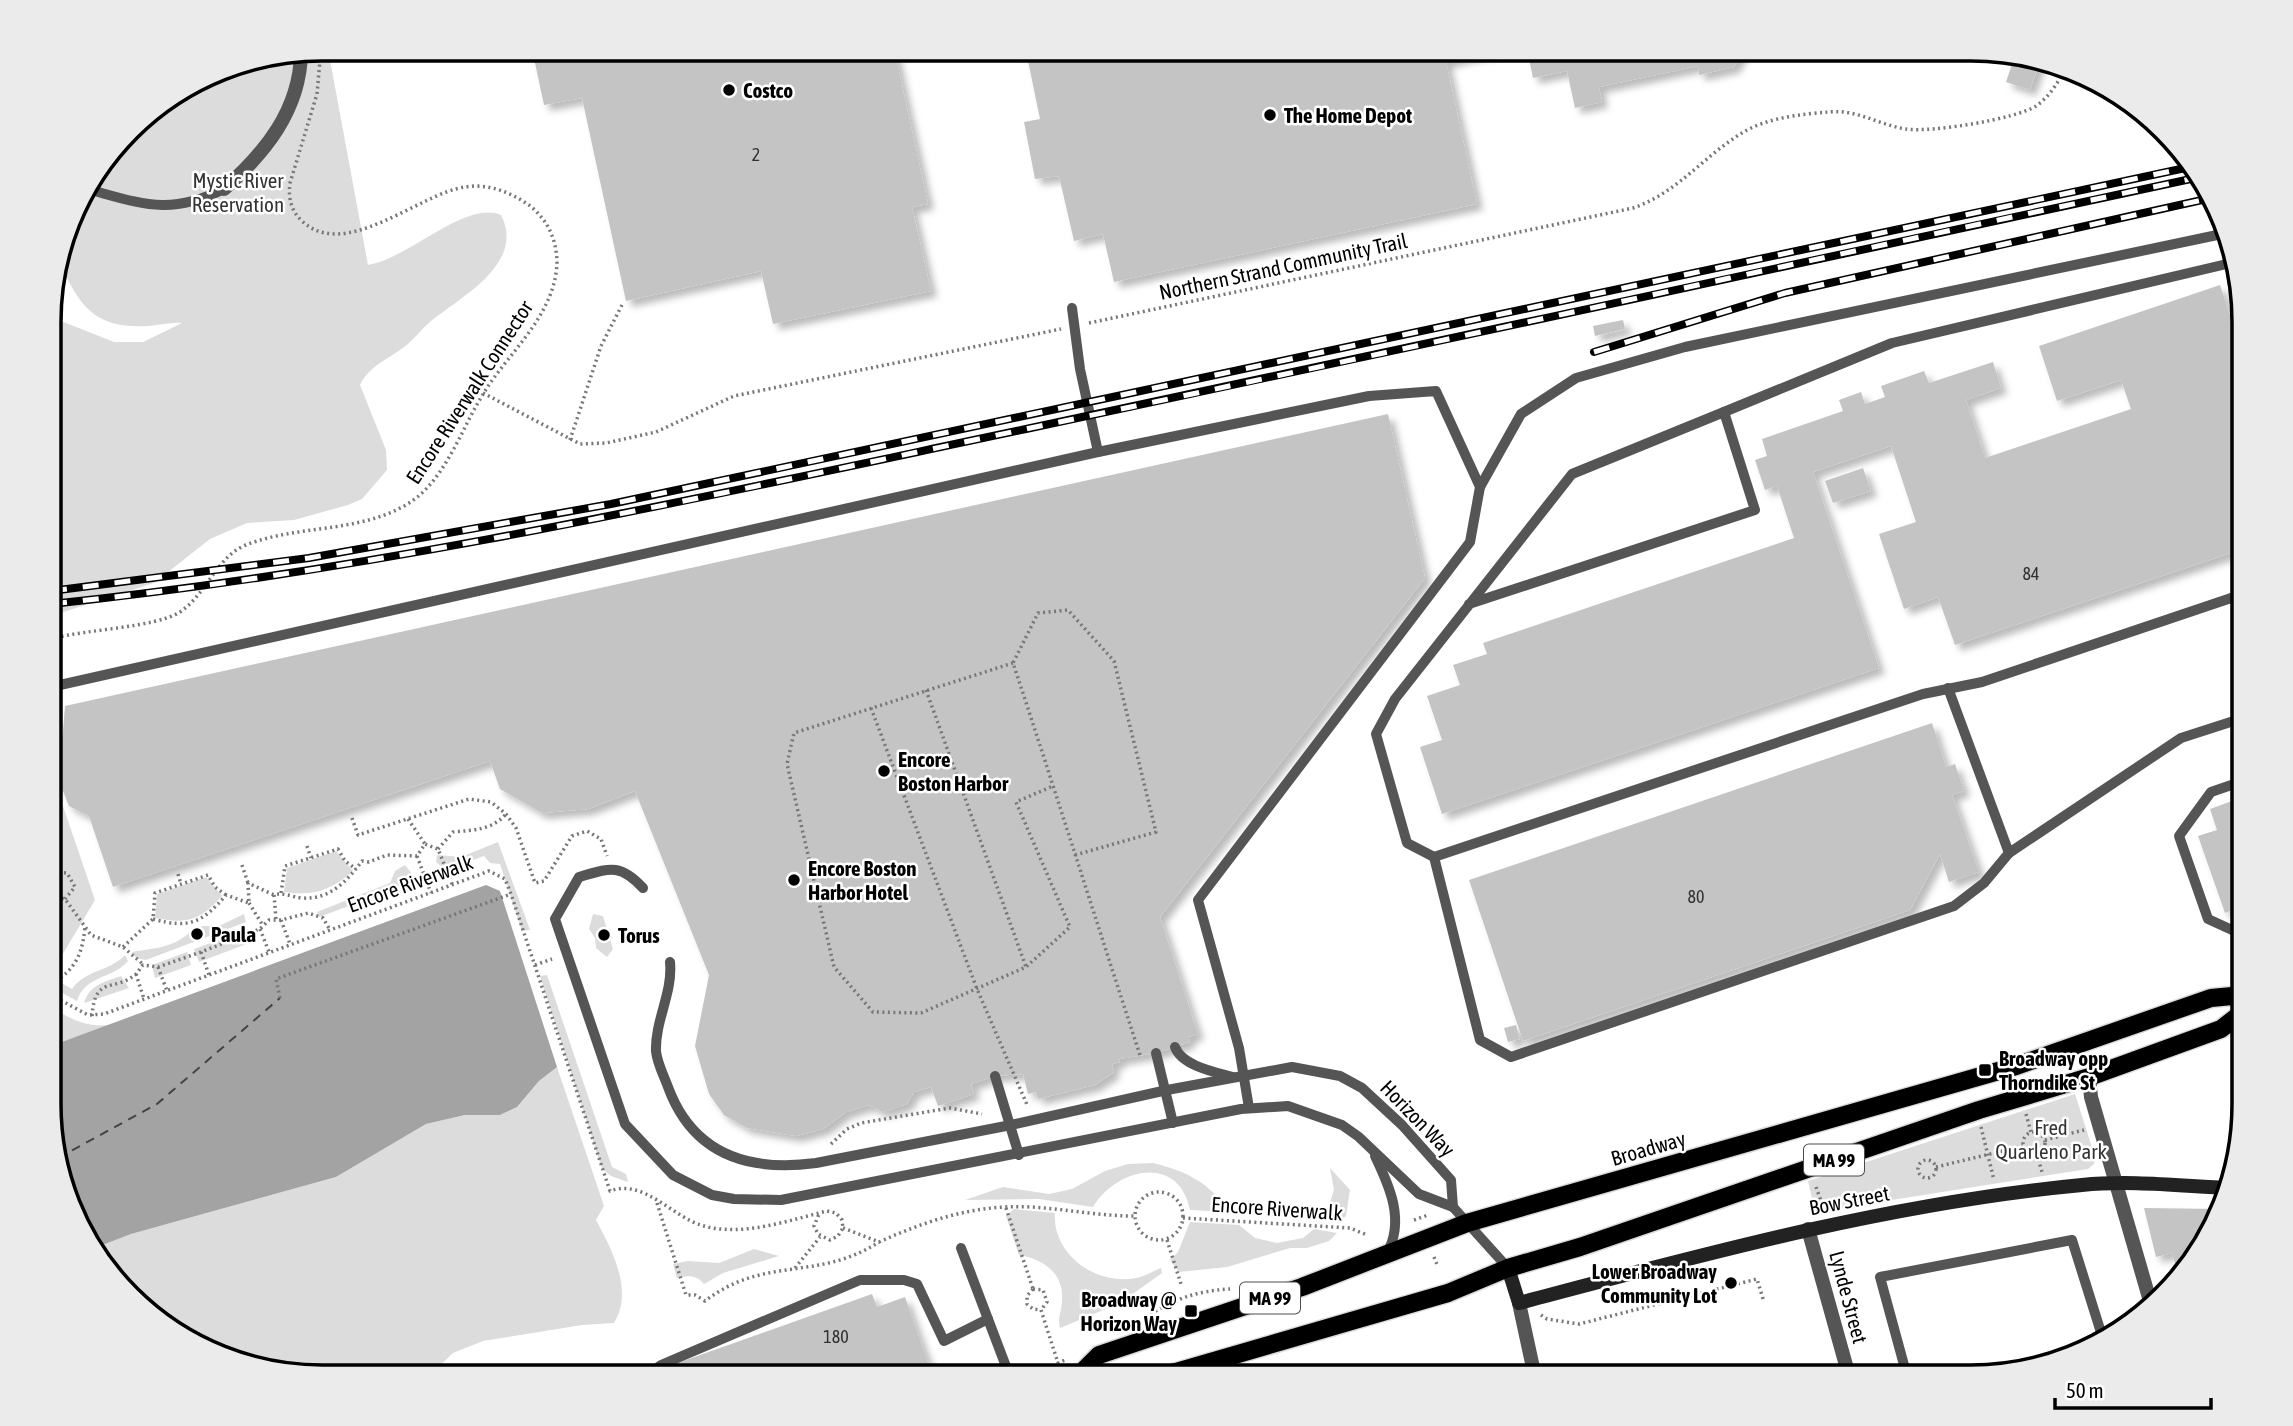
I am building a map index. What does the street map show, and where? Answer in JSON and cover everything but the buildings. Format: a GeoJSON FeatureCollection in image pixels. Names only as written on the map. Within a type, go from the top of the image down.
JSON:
{"type":"FeatureCollection","features":[{"type":"Feature","properties":{"kind":"main road","name":"Broadway"},"geometry":{"type":"LineString","coordinates":[[1089,1365],[1099,1355],[1302,1287],[1468,1223],[2016,1066],[2211,998],[2232,996]]}},
{"type":"Feature","properties":{"kind":"main road","name":"MA 99"},"geometry":{"type":"LineString","coordinates":[[1201,1365],[1422,1301],[1508,1268],[1580,1247],[1979,1110],[2089,1077],[2221,1029],[2232,1021]]}},
{"type":"Feature","properties":{"kind":"main road","name":"Bow Street"},"geometry":{"type":"LineString","coordinates":[[1518,1303],[1808,1229],[1910,1209],[2083,1185],[2218,1188]]}},
{"type":"Feature","properties":{"kind":"main road"},"geometry":{"type":"LineString","coordinates":[[1508,1268],[1518,1303]]}},
{"type":"Feature","properties":{"kind":"street"},"geometry":{"type":"LineString","coordinates":[[224,189],[262,152],[281,125],[299,82],[300,62]]}},
{"type":"Feature","properties":{"kind":"street"},"geometry":{"type":"LineString","coordinates":[[2089,1077],[2091,1097],[2148,1295]]}},
{"type":"Feature","properties":{"kind":"street","name":"Lynde Street"},"geometry":{"type":"LineString","coordinates":[[1808,1229],[1846,1365]]}},
{"type":"Feature","properties":{"kind":"street"},"geometry":{"type":"LineString","coordinates":[[1518,1303],[1532,1365]]}},
{"type":"Feature","properties":{"kind":"lane"},"geometry":{"type":"LineString","coordinates":[[96,192],[135,202],[171,206],[196,203],[224,189]]}},
{"type":"Feature","properties":{"kind":"lane"},"geometry":{"type":"LineString","coordinates":[[1249,1108],[1198,900],[1470,542],[1479,487],[1521,415],[1576,378],[1685,347],[2217,235]]}},
{"type":"Feature","properties":{"kind":"lane"},"geometry":{"type":"LineString","coordinates":[[2225,264],[1892,343],[1572,474],[1395,699],[1376,734],[1407,844],[1434,857],[1923,694],[1982,682],[2232,598]]}},
{"type":"Feature","properties":{"kind":"lane"},"geometry":{"type":"LineString","coordinates":[[1072,307],[1080,369],[1098,452]]}},
{"type":"Feature","properties":{"kind":"lane"},"geometry":{"type":"LineString","coordinates":[[61,685],[1098,452],[1368,396],[1436,391],[1479,487]]}},
{"type":"Feature","properties":{"kind":"lane"},"geometry":{"type":"LineString","coordinates":[[1469,604],[1755,510],[1724,412]]}},
{"type":"Feature","properties":{"kind":"lane"},"geometry":{"type":"LineString","coordinates":[[1948,688],[2009,853]]}},
{"type":"Feature","properties":{"kind":"lane"},"geometry":{"type":"LineString","coordinates":[[1434,857],[1480,1040],[1511,1057],[1954,906],[1983,883],[2009,853],[2181,738],[2232,722]]}},
{"type":"Feature","properties":{"kind":"lane"},"geometry":{"type":"LineString","coordinates":[[2232,786],[2211,792],[2179,836],[2208,919],[2232,930]]}},
{"type":"Feature","properties":{"kind":"lane"},"geometry":{"type":"LineString","coordinates":[[643,888],[630,873],[611,868],[579,877],[555,919],[625,1124],[673,1175],[712,1195],[781,1200],[1249,1108],[1287,1106],[1314,1113],[1342,1125],[1419,1194],[1453,1207],[1508,1268]]}},
{"type":"Feature","properties":{"kind":"lane","name":"Horizon Way"},"geometry":{"type":"LineString","coordinates":[[670,962],[672,979],[659,1021],[656,1054],[676,1107],[706,1143],[744,1163],[786,1167],[816,1163],[1011,1125],[1167,1090],[1292,1067],[1340,1076],[1363,1088],[1402,1125],[1451,1180],[1453,1207]]}},
{"type":"Feature","properties":{"kind":"lane"},"geometry":{"type":"LineString","coordinates":[[1175,1047],[1178,1054],[1195,1064],[1240,1077]]}},
{"type":"Feature","properties":{"kind":"lane"},"geometry":{"type":"LineString","coordinates":[[1157,1058],[1173,1123]]}},
{"type":"Feature","properties":{"kind":"lane"},"geometry":{"type":"LineString","coordinates":[[995,1076],[1007,1109],[1018,1155]]}},
{"type":"Feature","properties":{"kind":"lane"},"geometry":{"type":"LineString","coordinates":[[1372,1151],[1391,1188],[1393,1201],[1396,1237],[1386,1255]]}},
{"type":"Feature","properties":{"kind":"lane"},"geometry":{"type":"LineString","coordinates":[[1905,1365],[1880,1277],[2072,1240],[2100,1330]]}},
{"type":"Feature","properties":{"kind":"lane"},"geometry":{"type":"LineString","coordinates":[[961,1248],[1005,1365]]}},
{"type":"Feature","properties":{"kind":"lane"},"geometry":{"type":"LineString","coordinates":[[664,1365],[860,1280],[904,1280],[917,1284],[944,1341],[988,1319]]}},
{"type":"Feature","properties":{"kind":"path","name":"Encore Riverwalk Connector"},"geometry":{"type":"LineString","coordinates":[[61,636],[86,630],[165,619],[193,601],[240,547],[369,519],[403,507],[431,484],[483,393],[527,337],[546,303],[556,267],[553,235],[538,213],[520,199],[496,189],[477,186],[450,190],[359,231],[328,232],[305,224],[293,208],[289,191],[317,94],[320,61]]}},
{"type":"Feature","properties":{"kind":"path","name":"Northern Strand Community Trail"},"geometry":{"type":"LineString","coordinates":[[483,393],[586,446],[642,437],[734,396],[1633,208],[1674,187],[1735,138],[1761,124],[1838,111],[1862,115],[1904,129],[1928,130],[2022,112],[2048,96],[2060,77]]}},
{"type":"Feature","properties":{"kind":"path"},"geometry":{"type":"LineString","coordinates":[[570,440],[601,346],[623,303]]}},
{"type":"Feature","properties":{"kind":"path"},"geometry":{"type":"LineString","coordinates":[[1075,855],[1156,832],[1114,661],[1068,610],[1038,613],[1013,663],[1144,1069],[1157,1058]]}},
{"type":"Feature","properties":{"kind":"path"},"geometry":{"type":"LineString","coordinates":[[1013,663],[794,733],[787,764],[834,967],[873,1012],[921,1013],[978,989],[1026,967],[1070,927],[1016,802],[1053,786]]}},
{"type":"Feature","properties":{"kind":"path"},"geometry":{"type":"LineString","coordinates":[[926,690],[1026,967]]}},
{"type":"Feature","properties":{"kind":"path"},"geometry":{"type":"LineString","coordinates":[[871,708],[978,989],[1032,1120]]}},
{"type":"Feature","properties":{"kind":"path"},"geometry":{"type":"LineString","coordinates":[[352,818],[358,835],[469,799],[491,802],[506,814],[516,828],[535,883],[544,881],[572,836],[587,831],[601,839],[611,868]]}},
{"type":"Feature","properties":{"kind":"path"},"geometry":{"type":"LineString","coordinates":[[438,849],[453,832],[485,829],[498,823],[506,814]]}},
{"type":"Feature","properties":{"kind":"path"},"geometry":{"type":"LineString","coordinates":[[408,819],[425,845],[438,849]]}},
{"type":"Feature","properties":{"kind":"path"},"geometry":{"type":"LineString","coordinates":[[417,856],[425,845]]}},
{"type":"Feature","properties":{"kind":"path"},"geometry":{"type":"LineString","coordinates":[[307,846],[311,858]]}},
{"type":"Feature","properties":{"kind":"path"},"geometry":{"type":"LineString","coordinates":[[281,893],[285,866],[338,849],[345,861],[356,869]]}},
{"type":"Feature","properties":{"kind":"path"},"geometry":{"type":"LineString","coordinates":[[438,849],[452,885]]}},
{"type":"Feature","properties":{"kind":"path"},"geometry":{"type":"LineString","coordinates":[[248,883],[274,895],[281,893],[302,898],[322,896],[341,887],[362,861],[369,862],[387,855],[417,856]]}},
{"type":"Feature","properties":{"kind":"path"},"geometry":{"type":"LineString","coordinates":[[417,856],[431,893]]}},
{"type":"Feature","properties":{"kind":"path"},"geometry":{"type":"LineString","coordinates":[[242,865],[248,883],[248,903],[262,923]]}},
{"type":"Feature","properties":{"kind":"path","name":"Encore Riverwalk"},"geometry":{"type":"LineString","coordinates":[[92,1016],[167,991],[489,871],[505,879],[511,894],[610,1191],[633,1189],[683,1218],[717,1229],[744,1229],[819,1214]]}},
{"type":"Feature","properties":{"kind":"path"},"geometry":{"type":"LineString","coordinates":[[61,873],[67,873],[75,887],[65,899]]}},
{"type":"Feature","properties":{"kind":"path"},"geometry":{"type":"LineString","coordinates":[[178,874],[181,884]]}},
{"type":"Feature","properties":{"kind":"path"},"geometry":{"type":"LineString","coordinates":[[123,947],[153,919],[155,893],[208,875],[215,887],[226,895],[248,903]]}},
{"type":"Feature","properties":{"kind":"path"},"geometry":{"type":"LineString","coordinates":[[281,998],[276,979],[511,894]]}},
{"type":"Feature","properties":{"kind":"path"},"geometry":{"type":"LineString","coordinates":[[153,919],[175,925],[194,923],[211,912],[226,895]]}},
{"type":"Feature","properties":{"kind":"path"},"geometry":{"type":"LineString","coordinates":[[274,895],[278,920],[290,944]]}},
{"type":"Feature","properties":{"kind":"path"},"geometry":{"type":"LineString","coordinates":[[61,898],[65,899],[91,935],[123,947],[144,965],[158,967],[260,929]]}},
{"type":"Feature","properties":{"kind":"path"},"geometry":{"type":"LineString","coordinates":[[262,923],[313,914],[323,918],[330,930]]}},
{"type":"Feature","properties":{"kind":"path"},"geometry":{"type":"LineString","coordinates":[[262,923],[260,929],[269,952]]}},
{"type":"Feature","properties":{"kind":"path"},"geometry":{"type":"LineString","coordinates":[[61,977],[70,971],[79,958],[85,926]]}},
{"type":"Feature","properties":{"kind":"path"},"geometry":{"type":"LineString","coordinates":[[201,952],[209,975]]}},
{"type":"Feature","properties":{"kind":"path"},"geometry":{"type":"LineString","coordinates":[[61,1000],[92,1016],[94,998],[100,989],[136,974],[144,965]]}},
{"type":"Feature","properties":{"kind":"path"},"geometry":{"type":"LineString","coordinates":[[158,967],[167,991]]}},
{"type":"Feature","properties":{"kind":"path"},"geometry":{"type":"LineString","coordinates":[[136,974],[144,999]]}},
{"type":"Feature","properties":{"kind":"path"},"geometry":{"type":"LineString","coordinates":[[824,1146],[861,1123],[950,1108],[984,1114],[1040,1102]]}},
{"type":"Feature","properties":{"kind":"path"},"geometry":{"type":"LineString","coordinates":[[2025,1110],[2031,1132]]}},
{"type":"Feature","properties":{"kind":"path"},"geometry":{"type":"LineString","coordinates":[[1981,1125],[1995,1184]]}},
{"type":"Feature","properties":{"kind":"path"},"geometry":{"type":"LineString","coordinates":[[2045,1140],[2086,1130]]}},
{"type":"Feature","properties":{"kind":"path"},"geometry":{"type":"LineString","coordinates":[[2031,1132],[2040,1133],[2045,1140],[2044,1149],[2037,1154],[2028,1153],[2023,1146],[2024,1137],[2031,1132]]}},
{"type":"Feature","properties":{"kind":"path"},"geometry":{"type":"LineString","coordinates":[[1936,1167],[2023,1146]]}},
{"type":"Feature","properties":{"kind":"path"},"geometry":{"type":"LineString","coordinates":[[1922,1150],[1925,1160]]}},
{"type":"Feature","properties":{"kind":"path"},"geometry":{"type":"LineString","coordinates":[[2037,1154],[2043,1177]]}},
{"type":"Feature","properties":{"kind":"path"},"geometry":{"type":"LineString","coordinates":[[1925,1160],[1932,1161],[1936,1167]]}},
{"type":"Feature","properties":{"kind":"path"},"geometry":{"type":"LineString","coordinates":[[1925,1160],[1918,1168],[1923,1177],[1933,1176],[1936,1167]]}},
{"type":"Feature","properties":{"kind":"path"},"geometry":{"type":"LineString","coordinates":[[1815,1185],[1821,1201],[1827,1205]]}},
{"type":"Feature","properties":{"kind":"path","name":"Encore Riverwalk"},"geometry":{"type":"LineString","coordinates":[[1134,1216],[1140,1200],[1156,1192],[1168,1194],[1178,1201],[1183,1218],[1180,1229],[1167,1240]]}},
{"type":"Feature","properties":{"kind":"path"},"geometry":{"type":"LineString","coordinates":[[656,1201],[686,1295],[698,1296],[705,1301],[729,1284],[751,1275],[843,1261],[879,1242],[941,1217],[1006,1207],[1134,1216],[1137,1228],[1144,1237],[1155,1241],[1167,1240],[1181,1284]]}},
{"type":"Feature","properties":{"kind":"path"},"geometry":{"type":"LineString","coordinates":[[1006,1207],[1033,1289]]}},
{"type":"Feature","properties":{"kind":"path"},"geometry":{"type":"LineString","coordinates":[[820,1237],[814,1226],[819,1214],[836,1213],[843,1228],[879,1242]]}},
{"type":"Feature","properties":{"kind":"path"},"geometry":{"type":"LineString","coordinates":[[1414,1220],[1428,1215]]}},
{"type":"Feature","properties":{"kind":"path","name":"Encore Riverwalk"},"geometry":{"type":"LineString","coordinates":[[1183,1218],[1350,1228],[1367,1235]]}},
{"type":"Feature","properties":{"kind":"path"},"geometry":{"type":"LineString","coordinates":[[820,1237],[834,1239],[843,1228]]}},
{"type":"Feature","properties":{"kind":"path"},"geometry":{"type":"LineString","coordinates":[[794,1268],[820,1237]]}},
{"type":"Feature","properties":{"kind":"path"},"geometry":{"type":"LineString","coordinates":[[1434,1257],[1438,1267]]}},
{"type":"Feature","properties":{"kind":"path"},"geometry":{"type":"LineString","coordinates":[[1536,1312],[1547,1319],[1579,1324],[1757,1279],[1763,1302]]}},
{"type":"Feature","properties":{"kind":"path"},"geometry":{"type":"LineString","coordinates":[[1033,1289],[1027,1296],[1027,1304],[1033,1309],[1041,1310]]}},
{"type":"Feature","properties":{"kind":"path"},"geometry":{"type":"LineString","coordinates":[[1033,1289],[1043,1290],[1047,1295],[1047,1303],[1041,1310]]}},
{"type":"Feature","properties":{"kind":"path"},"geometry":{"type":"LineString","coordinates":[[1041,1310],[1057,1365]]}},
{"type":"Feature","properties":{"kind":"green space","name":"Mystic River Reservation"},"geometry":{"type":"Polygon","coordinates":[[[330,61],[368,265],[401,252],[454,222],[471,216],[487,213],[501,215],[506,232],[505,248],[487,277],[431,321],[408,344],[373,368],[360,385],[386,450],[387,470],[362,499],[294,520],[247,523],[210,539],[154,583],[61,613],[61,321],[114,342],[143,342],[182,323],[149,326],[115,324],[91,312],[74,291],[65,274],[75,238],[96,192],[126,150],[163,115],[192,96],[238,75],[288,63],[330,61]]]}},
{"type":"Feature","properties":{"kind":"green space"},"geometry":{"type":"Polygon","coordinates":[[[61,800],[95,900],[61,957],[61,800]]]}},
{"type":"Feature","properties":{"kind":"green space"},"geometry":{"type":"Polygon","coordinates":[[[498,842],[530,930],[522,931],[500,864],[490,863],[484,856],[446,870],[436,862],[437,855],[461,857],[498,842]]]}},
{"type":"Feature","properties":{"kind":"green space"},"geometry":{"type":"Polygon","coordinates":[[[336,851],[353,871],[345,878],[313,892],[284,892],[287,868],[336,851]]]}},
{"type":"Feature","properties":{"kind":"green space"},"geometry":{"type":"Polygon","coordinates":[[[405,865],[412,874],[406,885],[319,917],[317,912],[390,883],[395,871],[405,865]]]}},
{"type":"Feature","properties":{"kind":"green space"},"geometry":{"type":"Polygon","coordinates":[[[206,877],[222,896],[206,911],[185,920],[155,918],[157,894],[206,877]]]}},
{"type":"Feature","properties":{"kind":"green space"},"geometry":{"type":"Polygon","coordinates":[[[244,914],[246,922],[146,960],[136,958],[132,952],[170,944],[197,928],[215,928],[244,914]]]}},
{"type":"Feature","properties":{"kind":"green space"},"geometry":{"type":"Polygon","coordinates":[[[593,914],[603,916],[613,949],[607,957],[596,948],[595,938],[589,929],[593,914]]]}},
{"type":"Feature","properties":{"kind":"green space"},"geometry":{"type":"Polygon","coordinates":[[[246,930],[252,942],[199,962],[194,949],[246,930]]]}},
{"type":"Feature","properties":{"kind":"green space"},"geometry":{"type":"Polygon","coordinates":[[[187,952],[191,965],[155,978],[152,965],[187,952]]]}},
{"type":"Feature","properties":{"kind":"green space"},"geometry":{"type":"Polygon","coordinates":[[[125,955],[128,961],[86,986],[77,1001],[61,992],[61,983],[72,989],[84,978],[119,961],[125,955]]]}},
{"type":"Feature","properties":{"kind":"green space"},"geometry":{"type":"Polygon","coordinates":[[[547,975],[612,1167],[626,1174],[628,1182],[611,1176],[602,1169],[540,976],[547,975]]]}},
{"type":"Feature","properties":{"kind":"green space"},"geometry":{"type":"Polygon","coordinates":[[[121,976],[129,988],[84,1003],[94,988],[121,976]]]}},
{"type":"Feature","properties":{"kind":"green space"},"geometry":{"type":"Polygon","coordinates":[[[61,1013],[79,1022],[110,1025],[61,1042],[61,1013]]]}},
{"type":"Feature","properties":{"kind":"green space"},"geometry":{"type":"Polygon","coordinates":[[[557,1067],[604,1206],[596,1220],[614,1257],[621,1284],[620,1311],[614,1323],[582,1325],[483,1341],[453,1353],[440,1365],[288,1363],[254,1356],[222,1345],[177,1321],[150,1300],[126,1276],[103,1245],[131,1234],[336,1177],[426,1124],[465,1115],[500,1115],[517,1107],[539,1081],[557,1067]]]}},
{"type":"Feature","properties":{"kind":"green space","name":"Fred Quarleno Park"},"geometry":{"type":"Polygon","coordinates":[[[2075,1094],[2095,1157],[2094,1164],[2088,1169],[1835,1209],[1818,1207],[1812,1198],[1808,1181],[2075,1094]]]}},
{"type":"Feature","properties":{"kind":"green space"},"geometry":{"type":"Polygon","coordinates":[[[1153,1163],[1187,1174],[1206,1186],[1228,1212],[1190,1210],[1184,1192],[1174,1180],[1161,1174],[1146,1172],[1117,1183],[1104,1193],[1093,1207],[1039,1199],[965,1200],[1003,1187],[1049,1194],[1072,1189],[1105,1171],[1128,1164],[1153,1163]]]}},
{"type":"Feature","properties":{"kind":"green space"},"geometry":{"type":"Polygon","coordinates":[[[1330,1168],[1350,1190],[1346,1216],[1342,1219],[1325,1218],[1334,1190],[1330,1168]]]}},
{"type":"Feature","properties":{"kind":"green space"},"geometry":{"type":"Polygon","coordinates":[[[1014,1209],[1055,1213],[1061,1242],[1079,1264],[1092,1272],[1121,1279],[1139,1277],[1161,1268],[1162,1273],[1120,1303],[1060,1328],[1060,1282],[1044,1264],[1019,1255],[1006,1216],[1014,1209]]]}},
{"type":"Feature","properties":{"kind":"green space"},"geometry":{"type":"Polygon","coordinates":[[[1190,1222],[1239,1225],[1255,1238],[1277,1243],[1303,1238],[1314,1229],[1337,1233],[1329,1241],[1307,1248],[1290,1248],[1227,1267],[1179,1272],[1170,1260],[1178,1252],[1190,1222]]]}},
{"type":"Feature","properties":{"kind":"green space"},"geometry":{"type":"Polygon","coordinates":[[[754,1249],[779,1256],[723,1273],[704,1284],[692,1276],[677,1278],[673,1264],[688,1261],[719,1263],[754,1249]]]}},
{"type":"Feature","properties":{"kind":"shaded area"},"geometry":{"type":"Polygon","coordinates":[[[486,885],[500,891],[557,1067],[539,1081],[517,1107],[500,1115],[465,1115],[426,1124],[336,1177],[131,1234],[103,1245],[81,1204],[66,1155],[61,1104],[61,1042],[486,885]]]}},
{"type":"Feature","properties":{"kind":"ferry route"},"geometry":{"type":"LineString","coordinates":[[66,1154],[157,1104],[280,998]]}},
{"type":"Feature","properties":{"kind":"railway"},"geometry":{"type":"LineString","coordinates":[[61,590],[309,558],[611,504],[2182,169]]}},
{"type":"Feature","properties":{"kind":"railway"},"geometry":{"type":"LineString","coordinates":[[61,603],[297,572],[419,552],[663,505],[1320,367],[2189,179]]}},
{"type":"Feature","properties":{"kind":"railway"},"geometry":{"type":"LineString","coordinates":[[1594,352],[1785,293],[2201,200]]}},
{"type":"Feature","properties":{"kind":"place","name":"Costco"},"geometry":{"type":"Point","coordinates":[729,90]}},
{"type":"Feature","properties":{"kind":"place","name":"The Home Depot"},"geometry":{"type":"Point","coordinates":[1270,115]}},
{"type":"Feature","properties":{"kind":"place","name":"Encore Boston Harbor"},"geometry":{"type":"Point","coordinates":[884,771]}},
{"type":"Feature","properties":{"kind":"place","name":"Encore Boston Harbor Hotel"},"geometry":{"type":"Point","coordinates":[794,880]}},
{"type":"Feature","properties":{"kind":"place","name":"Paula"},"geometry":{"type":"Point","coordinates":[197,934]}},
{"type":"Feature","properties":{"kind":"place","name":"Torus"},"geometry":{"type":"Point","coordinates":[604,935]}},
{"type":"Feature","properties":{"kind":"place","name":"Broadway opp Thorndike St"},"geometry":{"type":"Point","coordinates":[1985,1070]}},
{"type":"Feature","properties":{"kind":"place","name":"Lower Broadway Community Lot"},"geometry":{"type":"Point","coordinates":[1731,1283]}},
{"type":"Feature","properties":{"kind":"place","name":"Broadway @ Horizon Way"},"geometry":{"type":"Point","coordinates":[1191,1311]}}]}
